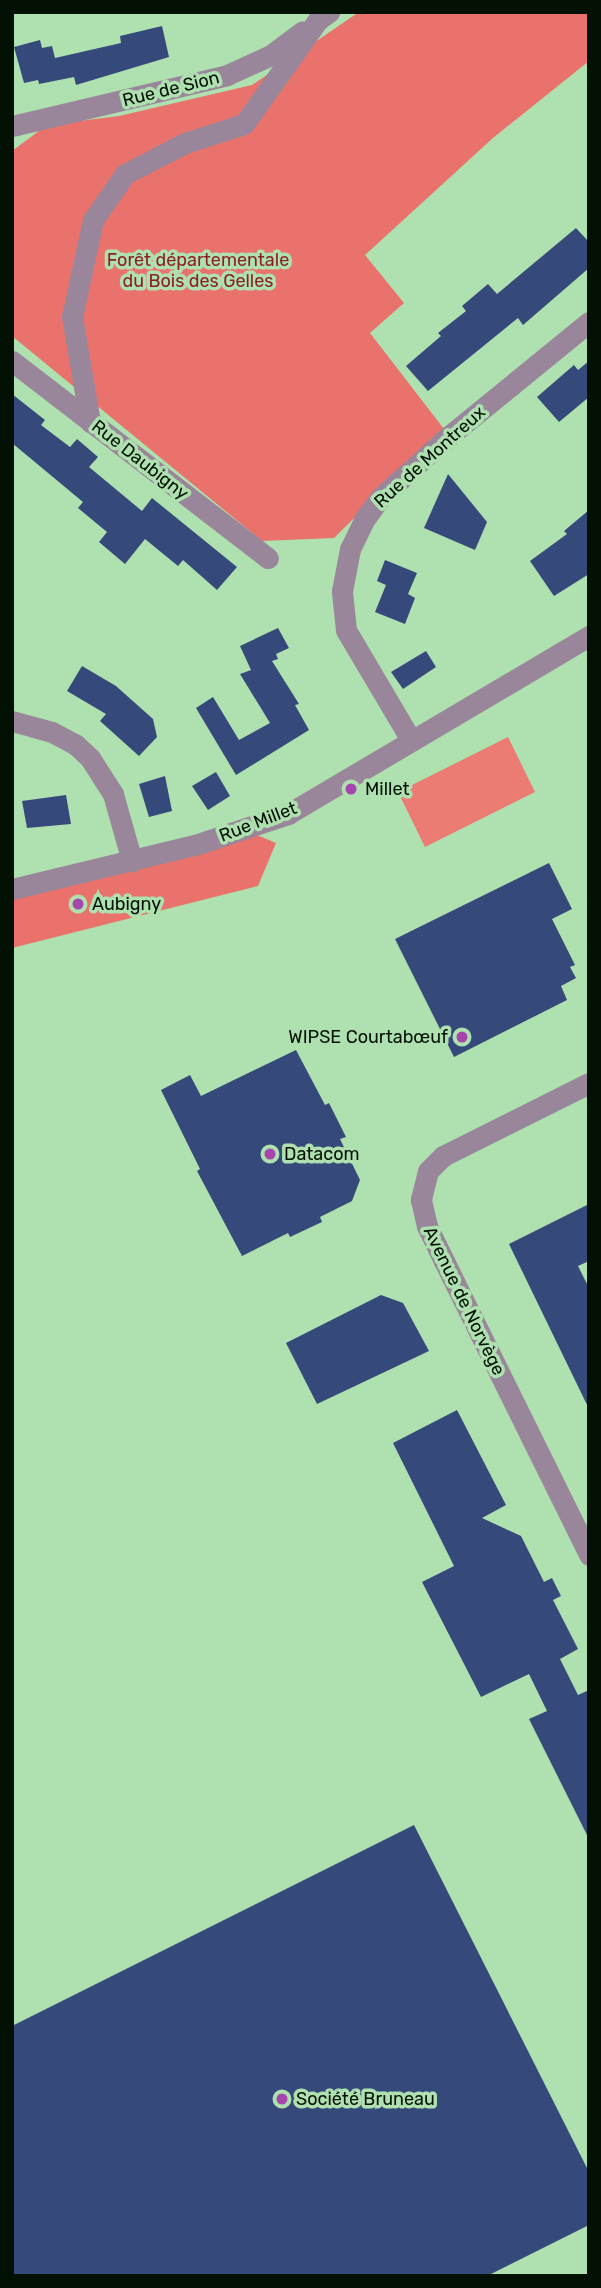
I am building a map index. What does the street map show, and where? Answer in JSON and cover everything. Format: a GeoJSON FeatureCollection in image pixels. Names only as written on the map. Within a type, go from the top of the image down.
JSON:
{"type":"FeatureCollection","features":[{"type":"Feature","properties":{"kind":"street","name":"Rue de Sion"},"geometry":{"type":"LineString","coordinates":[[12,126],[227,75],[271,55],[323,16]]}},
{"type":"Feature","properties":{"kind":"street"},"geometry":{"type":"LineString","coordinates":[[90,422],[72,317],[93,220],[125,174],[185,143],[244,124],[323,16]]}},
{"type":"Feature","properties":{"kind":"street","name":"Rue de Montreux"},"geometry":{"type":"LineString","coordinates":[[411,740],[346,630],[342,591],[350,549],[364,520],[380,498],[443,441],[589,322]]}},
{"type":"Feature","properties":{"kind":"street","name":"Rue Daubigny"},"geometry":{"type":"LineString","coordinates":[[12,361],[268,558]]}},
{"type":"Feature","properties":{"kind":"street","name":"Rue Millet"},"geometry":{"type":"LineString","coordinates":[[12,889],[198,844],[288,814],[589,636]]}},
{"type":"Feature","properties":{"kind":"street"},"geometry":{"type":"LineString","coordinates":[[12,721],[52,732],[75,744],[90,758],[113,794],[132,861]]}},
{"type":"Feature","properties":{"kind":"street","name":"Avenue de Norvège"},"geometry":{"type":"LineString","coordinates":[[589,1083],[443,1156],[428,1171],[421,1200],[427,1226],[438,1250],[589,1555]]}},
{"type":"Feature","properties":{"kind":"shaded area"},"geometry":{"type":"Polygon","coordinates":[[[508,737],[535,792],[425,847],[398,792],[508,737]]]}},
{"type":"Feature","properties":{"kind":"green space","name":"Forêt départementale du Bois des Gelles"},"geometry":{"type":"Polygon","coordinates":[[[359,12],[589,12],[589,61],[493,138],[365,255],[404,303],[370,333],[444,429],[334,538],[262,541],[12,336],[12,151],[47,125],[119,116],[252,85],[359,12]]]}},
{"type":"Feature","properties":{"kind":"green space"},"geometry":{"type":"Polygon","coordinates":[[[257,835],[276,843],[258,886],[12,948],[12,895],[257,835]]]}},
{"type":"Feature","properties":{"kind":"building"},"geometry":{"type":"Polygon","coordinates":[[[162,26],[169,57],[76,85],[74,77],[39,84],[38,80],[24,83],[14,47],[40,40],[42,48],[52,46],[55,58],[121,43],[120,36],[162,26]]]}},
{"type":"Feature","properties":{"kind":"building"},"geometry":{"type":"Polygon","coordinates":[[[576,228],[589,242],[589,268],[523,325],[518,318],[428,391],[406,366],[441,336],[438,333],[466,311],[462,306],[488,284],[497,294],[576,228]]]}},
{"type":"Feature","properties":{"kind":"building"},"geometry":{"type":"Polygon","coordinates":[[[589,361],[589,397],[559,422],[537,397],[574,365],[578,370],[589,361]]]}},
{"type":"Feature","properties":{"kind":"building"},"geometry":{"type":"Polygon","coordinates":[[[12,394],[45,420],[41,425],[70,447],[77,439],[98,457],[89,467],[142,511],[152,498],[237,567],[217,590],[183,560],[178,566],[145,539],[125,564],[99,542],[107,532],[78,508],[83,502],[12,443],[12,394]]]}},
{"type":"Feature","properties":{"kind":"building"},"geometry":{"type":"Polygon","coordinates":[[[448,474],[487,522],[475,550],[424,528],[448,474]]]}},
{"type":"Feature","properties":{"kind":"building"},"geometry":{"type":"Polygon","coordinates":[[[589,510],[589,574],[554,596],[530,561],[567,534],[564,531],[589,510]]]}},
{"type":"Feature","properties":{"kind":"building"},"geometry":{"type":"Polygon","coordinates":[[[385,560],[417,573],[408,594],[415,598],[405,624],[375,612],[386,585],[377,581],[385,560]]]}},
{"type":"Feature","properties":{"kind":"building"},"geometry":{"type":"Polygon","coordinates":[[[278,628],[289,648],[276,654],[278,659],[272,661],[299,704],[295,705],[309,730],[236,775],[196,708],[213,697],[239,740],[270,723],[240,674],[251,670],[240,646],[278,628]]]}},
{"type":"Feature","properties":{"kind":"building"},"geometry":{"type":"Polygon","coordinates":[[[426,651],[436,667],[403,689],[391,672],[426,651]]]}},
{"type":"Feature","properties":{"kind":"building"},"geometry":{"type":"Polygon","coordinates":[[[82,666],[116,686],[153,719],[157,737],[139,756],[100,721],[106,714],[67,691],[82,666]]]}},
{"type":"Feature","properties":{"kind":"building"},"geometry":{"type":"Polygon","coordinates":[[[216,772],[230,796],[208,810],[192,786],[216,772]]]}},
{"type":"Feature","properties":{"kind":"building"},"geometry":{"type":"Polygon","coordinates":[[[165,776],[172,811],[149,817],[139,784],[165,776]]]}},
{"type":"Feature","properties":{"kind":"building"},"geometry":{"type":"Polygon","coordinates":[[[66,795],[71,824],[27,828],[22,801],[66,795]]]}},
{"type":"Feature","properties":{"kind":"building"},"geometry":{"type":"Polygon","coordinates":[[[549,863],[572,909],[552,919],[575,965],[570,967],[576,978],[561,986],[567,1000],[454,1057],[395,939],[549,863]]]}},
{"type":"Feature","properties":{"kind":"building","name":"Datacom"},"geometry":{"type":"Polygon","coordinates":[[[296,1050],[325,1105],[329,1103],[346,1137],[340,1139],[360,1180],[352,1201],[320,1217],[322,1222],[290,1237],[288,1233],[242,1256],[197,1171],[200,1169],[161,1090],[190,1075],[201,1096],[296,1050]]]}},
{"type":"Feature","properties":{"kind":"building"},"geometry":{"type":"Polygon","coordinates":[[[589,1204],[589,1261],[578,1266],[589,1288],[589,1409],[509,1244],[589,1204]]]}},
{"type":"Feature","properties":{"kind":"building"},"geometry":{"type":"Polygon","coordinates":[[[381,1295],[403,1303],[429,1351],[317,1404],[286,1343],[381,1295]]]}},
{"type":"Feature","properties":{"kind":"building"},"geometry":{"type":"Polygon","coordinates":[[[457,1410],[506,1505],[482,1518],[521,1536],[544,1582],[552,1578],[561,1596],[553,1600],[578,1649],[560,1659],[578,1695],[589,1690],[589,1839],[529,1719],[547,1711],[529,1674],[481,1697],[422,1582],[454,1566],[393,1443],[457,1410]]]}},
{"type":"Feature","properties":{"kind":"building","name":"Société Bruneau"},"geometry":{"type":"Polygon","coordinates":[[[414,1825],[589,2172],[589,2225],[487,2276],[12,2276],[12,2026],[414,1825]]]}},
{"type":"Feature","properties":{"kind":"place","name":"Millet"},"geometry":{"type":"Point","coordinates":[351,789]}},
{"type":"Feature","properties":{"kind":"place","name":"Aubigny"},"geometry":{"type":"Point","coordinates":[78,904]}},
{"type":"Feature","properties":{"kind":"place","name":"WIPSE Courtabœuf"},"geometry":{"type":"Point","coordinates":[462,1037]}},
{"type":"Feature","properties":{"kind":"place","name":"Datacom"},"geometry":{"type":"Point","coordinates":[270,1154]}},
{"type":"Feature","properties":{"kind":"place","name":"Société Bruneau"},"geometry":{"type":"Point","coordinates":[282,2099]}}]}
